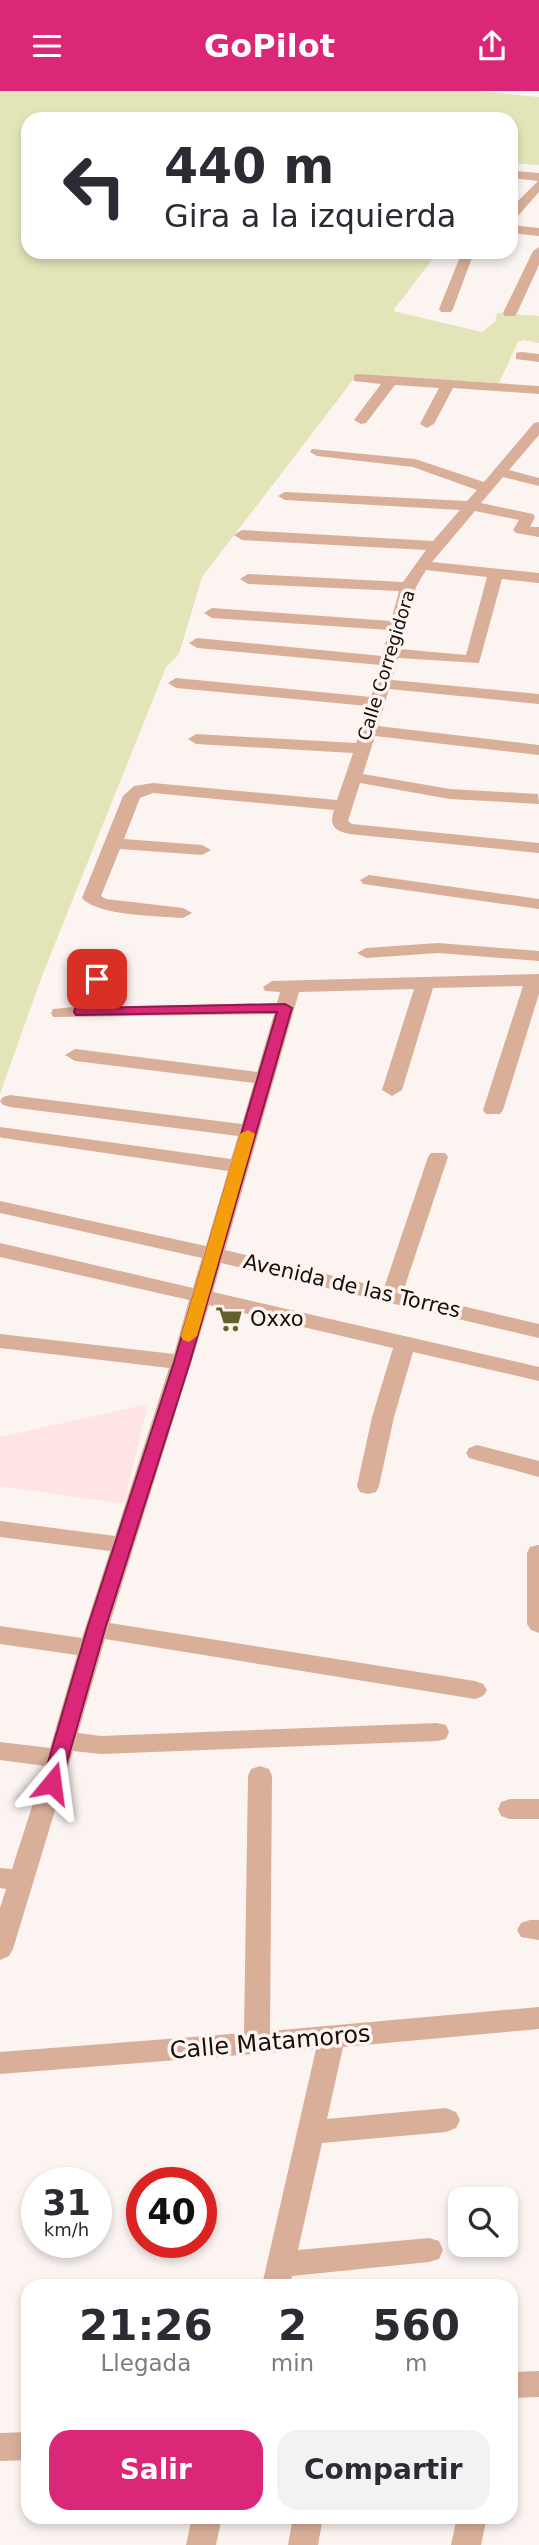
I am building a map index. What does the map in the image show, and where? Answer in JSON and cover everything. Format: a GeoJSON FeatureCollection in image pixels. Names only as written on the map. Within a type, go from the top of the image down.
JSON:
{"type":"FeatureCollection","features":[{"type":"Feature","properties":{"kind":"street"},"geometry":{"type":"LineString","coordinates":[[518,175],[539,177]]}},
{"type":"Feature","properties":{"kind":"street"},"geometry":{"type":"LineString","coordinates":[[518,208],[539,184]]}},
{"type":"Feature","properties":{"kind":"street"},"geometry":{"type":"LineString","coordinates":[[518,230],[539,232]]}},
{"type":"Feature","properties":{"kind":"street"},"geometry":{"type":"LineString","coordinates":[[510,313],[539,251]]}},
{"type":"Feature","properties":{"kind":"street"},"geometry":{"type":"LineString","coordinates":[[446,310],[465,259]]}},
{"type":"Feature","properties":{"kind":"street"},"geometry":{"type":"LineString","coordinates":[[522,356],[539,358]]}},
{"type":"Feature","properties":{"kind":"street"},"geometry":{"type":"LineString","coordinates":[[359,378],[539,390]]}},
{"type":"Feature","properties":{"kind":"street"},"geometry":{"type":"LineString","coordinates":[[361,420],[391,380]]}},
{"type":"Feature","properties":{"kind":"street"},"geometry":{"type":"LineString","coordinates":[[427,424],[448,384]]}},
{"type":"Feature","properties":{"kind":"street","name":"Calle Corregidora"},"geometry":{"type":"LineString","coordinates":[[341,813],[383,684],[408,587],[421,565],[539,426]]}},
{"type":"Feature","properties":{"kind":"street"},"geometry":{"type":"LineString","coordinates":[[317,452],[415,463],[487,488]]}},
{"type":"Feature","properties":{"kind":"street"},"geometry":{"type":"LineString","coordinates":[[500,472],[539,482]]}},
{"type":"Feature","properties":{"kind":"street"},"geometry":{"type":"LineString","coordinates":[[285,496],[471,506],[534,514]]}},
{"type":"Feature","properties":{"kind":"street"},"geometry":{"type":"LineString","coordinates":[[534,514],[521,530],[539,532]]}},
{"type":"Feature","properties":{"kind":"street"},"geometry":{"type":"LineString","coordinates":[[242,535],[437,546]]}},
{"type":"Feature","properties":{"kind":"street"},"geometry":{"type":"LineString","coordinates":[[421,565],[539,577]]}},
{"type":"Feature","properties":{"kind":"street"},"geometry":{"type":"LineString","coordinates":[[197,643],[389,657],[473,660],[496,573]]}},
{"type":"Feature","properties":{"kind":"street"},"geometry":{"type":"LineString","coordinates":[[247,579],[408,587]]}},
{"type":"Feature","properties":{"kind":"street"},"geometry":{"type":"LineString","coordinates":[[212,613],[396,627]]}},
{"type":"Feature","properties":{"kind":"street"},"geometry":{"type":"LineString","coordinates":[[176,683],[377,702]]}},
{"type":"Feature","properties":{"kind":"street"},"geometry":{"type":"LineString","coordinates":[[383,684],[539,699]]}},
{"type":"Feature","properties":{"kind":"street"},"geometry":{"type":"LineString","coordinates":[[367,730],[539,750]]}},
{"type":"Feature","properties":{"kind":"street"},"geometry":{"type":"LineString","coordinates":[[196,739],[361,748]]}},
{"type":"Feature","properties":{"kind":"street"},"geometry":{"type":"LineString","coordinates":[[353,777],[450,794],[538,799]]}},
{"type":"Feature","properties":{"kind":"street"},"geometry":{"type":"LineString","coordinates":[[183,913],[101,904],[91,898],[132,796],[140,790],[153,788],[341,813],[341,826],[349,829],[539,848]]}},
{"type":"Feature","properties":{"kind":"street"},"geometry":{"type":"LineString","coordinates":[[113,843],[202,850]]}},
{"type":"Feature","properties":{"kind":"street"},"geometry":{"type":"LineString","coordinates":[[369,880],[539,904]]}},
{"type":"Feature","properties":{"kind":"street"},"geometry":{"type":"LineString","coordinates":[[366,953],[438,948],[539,956]]}},
{"type":"Feature","properties":{"kind":"street"},"geometry":{"type":"LineString","coordinates":[[508,952],[513,981]]}},
{"type":"Feature","properties":{"kind":"street"},"geometry":{"type":"LineString","coordinates":[[81,1012],[87,994],[97,979]]}},
{"type":"Feature","properties":{"kind":"street"},"geometry":{"type":"LineString","coordinates":[[0,1949],[11,1879],[61,1750],[182,1362],[265,1079],[285,1008],[281,987],[537,980],[493,1110]]}},
{"type":"Feature","properties":{"kind":"street"},"geometry":{"type":"LineString","coordinates":[[392,1090],[425,983]]}},
{"type":"Feature","properties":{"kind":"street"},"geometry":{"type":"LineString","coordinates":[[61,1013],[285,1008]]}},
{"type":"Feature","properties":{"kind":"street"},"geometry":{"type":"LineString","coordinates":[[75,1055],[265,1079]]}},
{"type":"Feature","properties":{"kind":"street"},"geometry":{"type":"LineString","coordinates":[[10,1101],[249,1131]]}},
{"type":"Feature","properties":{"kind":"street"},"geometry":{"type":"LineString","coordinates":[[3,1132],[238,1166]]}},
{"type":"Feature","properties":{"kind":"street"},"geometry":{"type":"LineString","coordinates":[[392,1295],[438,1157]]}},
{"type":"Feature","properties":{"kind":"street","name":"Avenida de las Torres"},"geometry":{"type":"LineString","coordinates":[[0,1207],[392,1295],[539,1331]]}},
{"type":"Feature","properties":{"kind":"street","name":"Avenida de las Torres"},"geometry":{"type":"LineString","coordinates":[[0,1250],[539,1374]]}},
{"type":"Feature","properties":{"kind":"street"},"geometry":{"type":"LineString","coordinates":[[0,1341],[182,1362]]}},
{"type":"Feature","properties":{"kind":"street"},"geometry":{"type":"LineString","coordinates":[[368,1486],[404,1342]]}},
{"type":"Feature","properties":{"kind":"street"},"geometry":{"type":"LineString","coordinates":[[478,1453],[539,1469]]}},
{"type":"Feature","properties":{"kind":"street"},"geometry":{"type":"LineString","coordinates":[[0,1529],[123,1545]]}},
{"type":"Feature","properties":{"kind":"street"},"geometry":{"type":"LineString","coordinates":[[538,1553],[539,1624]]}},
{"type":"Feature","properties":{"kind":"street"},"geometry":{"type":"LineString","coordinates":[[0,1635],[94,1638],[475,1690]]}},
{"type":"Feature","properties":{"kind":"street"},"geometry":{"type":"LineString","coordinates":[[0,1751],[437,1732]]}},
{"type":"Feature","properties":{"kind":"street"},"geometry":{"type":"LineString","coordinates":[[257,2043],[260,1776]]}},
{"type":"Feature","properties":{"kind":"street"},"geometry":{"type":"LineString","coordinates":[[510,1809],[539,1809]]}},
{"type":"Feature","properties":{"kind":"street","name":"Calle Matamoros"},"geometry":{"type":"LineString","coordinates":[[0,2063],[539,2018]]}},
{"type":"Feature","properties":{"kind":"street"},"geometry":{"type":"LineString","coordinates":[[332,2037],[279,2275],[429,2250]]}},
{"type":"Feature","properties":{"kind":"street"},"geometry":{"type":"LineString","coordinates":[[311,2132],[446,2120]]}},
{"type":"Feature","properties":{"kind":"street"},"geometry":{"type":"LineString","coordinates":[[518,2385],[539,2384]]}},
{"type":"Feature","properties":{"kind":"street"},"geometry":{"type":"LineString","coordinates":[[0,2448],[21,2446]]}},
{"type":"Feature","properties":{"kind":"street"},"geometry":{"type":"LineString","coordinates":[[201,2545],[206,2524]]}},
{"type":"Feature","properties":{"kind":"street"},"geometry":{"type":"LineString","coordinates":[[303,2545],[308,2524]]}},
{"type":"Feature","properties":{"kind":"street"},"geometry":{"type":"LineString","coordinates":[[466,2545],[470,2524]]}},
{"type":"Feature","properties":{"kind":"shaded area"},"geometry":{"type":"Polygon","coordinates":[[[148,1404],[124,1504],[0,1486],[0,1437],[148,1404]]]}},
{"type":"Feature","properties":{"kind":"green space"},"geometry":{"type":"Polygon","coordinates":[[[0,91],[478,91],[539,97],[539,165],[518,164],[518,112],[21,112],[21,259],[433,259],[393,311],[482,332],[495,322],[497,313],[539,316],[539,343],[524,340],[518,342],[499,383],[356,376],[202,577],[179,654],[166,667],[42,976],[0,1094],[0,91]]]}},
{"type":"Feature","properties":{"kind":"slow traffic"},"geometry":{"type":"LineString","coordinates":[[189,1336],[248,1134]]}},
{"type":"Feature","properties":{"kind":"place","name":"Oxxo"},"geometry":{"type":"Point","coordinates":[229,1319]}},
{"type":"Feature","properties":{"kind":"route"},"geometry":{"type":"LineString","coordinates":[[52,1783],[96,1629],[182,1362],[285,1008],[81,1012],[87,994],[97,979]]}}]}
